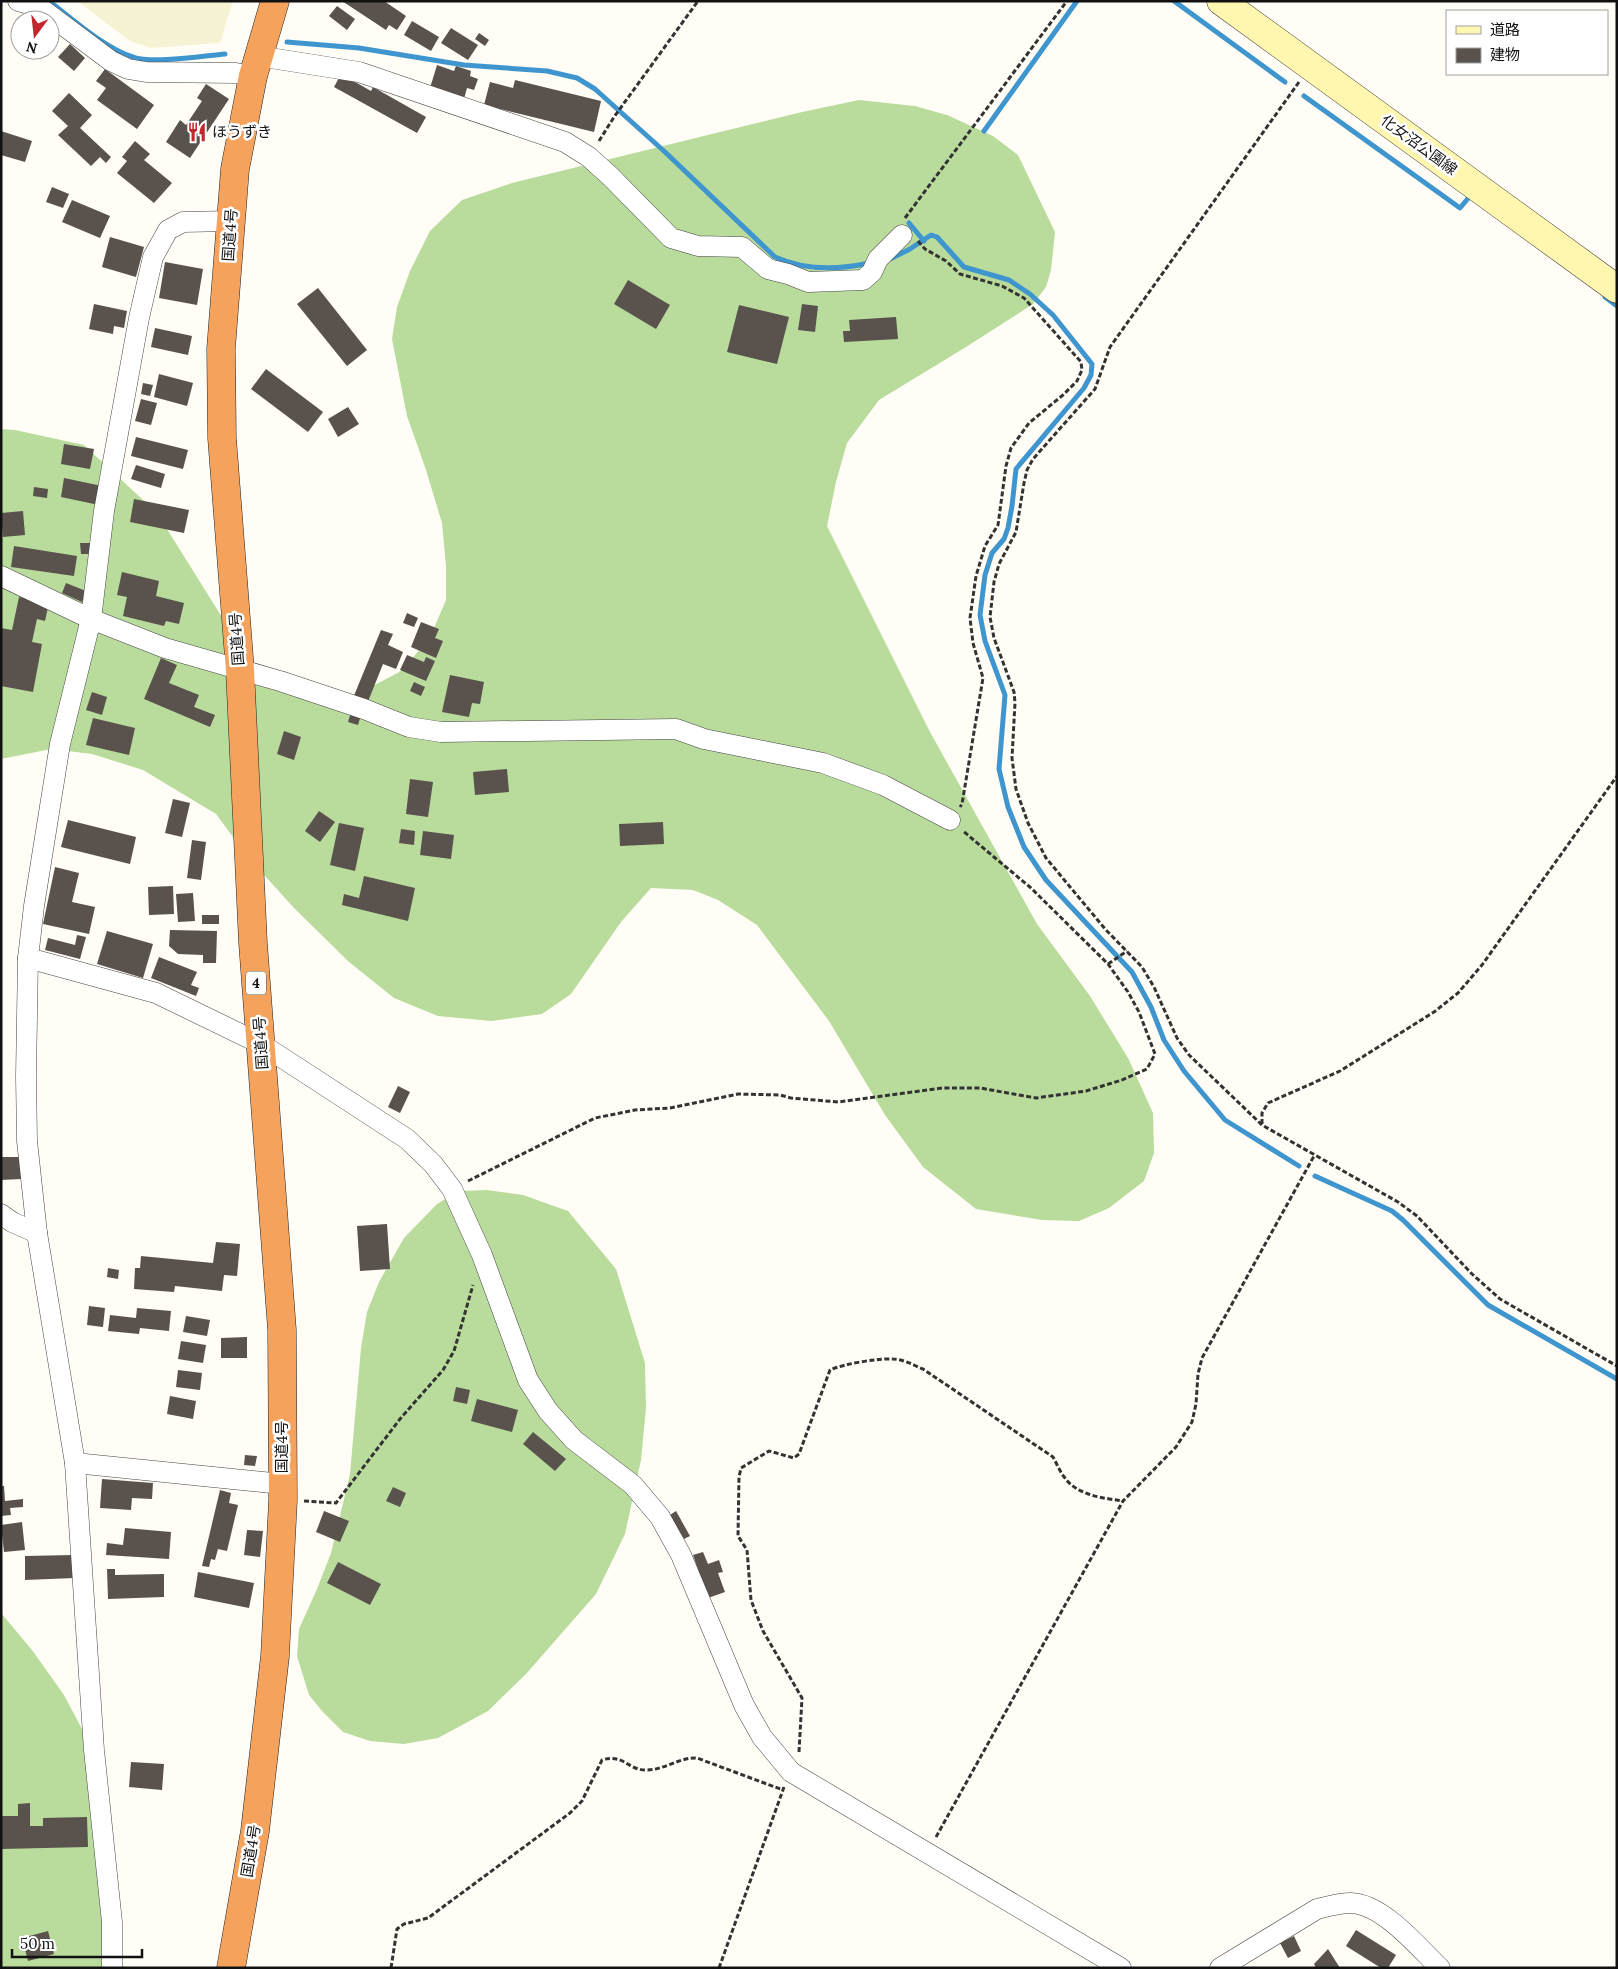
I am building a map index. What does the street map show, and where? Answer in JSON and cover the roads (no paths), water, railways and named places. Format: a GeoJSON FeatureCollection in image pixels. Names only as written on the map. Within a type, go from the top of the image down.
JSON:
{"type":"FeatureCollection","features":[{"type":"Feature","properties":{"kind":"highway","name":"国道4号"},"geometry":{"type":"LineString","coordinates":[[231,1968],[255,1831],[275,1656],[282,1492],[282,1330],[253,943],[240,670],[222,428],[221,349],[235,169],[256,66],[275,1]]}},
{"type":"Feature","properties":{"kind":"main road","name":"化女沼公園線"},"geometry":{"type":"LineString","coordinates":[[1220,1],[1617,289]]}},
{"type":"Feature","properties":{"kind":"street"},"geometry":{"type":"LineString","coordinates":[[18,1],[39,8],[111,61],[128,69],[146,72],[236,73],[256,66],[359,72],[564,142],[589,158],[671,238],[698,246],[742,247],[768,269],[808,282],[863,280],[875,266],[910,238]]}},
{"type":"Feature","properties":{"kind":"street"},"geometry":{"type":"LineString","coordinates":[[112,1968],[112,1922],[94,1750],[75,1464],[37,1234],[27,1141],[28,958],[34,906],[60,744],[91,619],[104,511],[139,318],[153,257],[168,230],[183,222],[231,221]]}},
{"type":"Feature","properties":{"kind":"street"},"geometry":{"type":"LineString","coordinates":[[1,576],[91,619],[165,648],[289,684],[364,709],[409,727],[441,732],[676,729],[704,739],[824,763],[883,785],[950,820]]}},
{"type":"Feature","properties":{"kind":"street"},"geometry":{"type":"LineString","coordinates":[[28,958],[156,993],[261,1044],[407,1139],[433,1164],[452,1189],[482,1255],[528,1380],[548,1412],[574,1440],[633,1485],[660,1517],[681,1555],[744,1705],[762,1737],[791,1772],[1121,1968]]}},
{"type":"Feature","properties":{"kind":"street"},"geometry":{"type":"LineString","coordinates":[[1,1214],[12,1222],[37,1234]]}},
{"type":"Feature","properties":{"kind":"street"},"geometry":{"type":"LineString","coordinates":[[75,1464],[282,1492]]}},
{"type":"Feature","properties":{"kind":"street"},"geometry":{"type":"LineString","coordinates":[[1220,1968],[1317,1909],[1335,1904],[1353,1903],[1372,1909],[1393,1923],[1440,1968]]}},
{"type":"Feature","properties":{"kind":"waterway"},"geometry":{"type":"LineString","coordinates":[[49,1],[101,41],[133,57],[165,60],[225,54]]}},
{"type":"Feature","properties":{"kind":"waterway"},"geometry":{"type":"LineString","coordinates":[[984,131],[1077,1]]}},
{"type":"Feature","properties":{"kind":"waterway"},"geometry":{"type":"LineString","coordinates":[[1174,1],[1285,82]]}},
{"type":"Feature","properties":{"kind":"waterway"},"geometry":{"type":"LineString","coordinates":[[287,42],[359,48],[464,65],[547,71],[577,78],[595,89],[665,152],[775,257],[821,268],[869,263]]}},
{"type":"Feature","properties":{"kind":"waterway"},"geometry":{"type":"LineString","coordinates":[[1304,96],[1460,208],[1470,196],[1472,198]]}},
{"type":"Feature","properties":{"kind":"waterway"},"geometry":{"type":"LineString","coordinates":[[909,223],[924,241]]}},
{"type":"Feature","properties":{"kind":"waterway"},"geometry":{"type":"LineString","coordinates":[[890,259],[931,235],[937,237],[964,267],[1009,280],[1030,294],[1053,315],[1092,364],[1091,375],[1084,388],[1016,469],[1008,528],[1004,539],[992,553],[985,575],[980,615],[985,641],[1005,695],[999,769],[1008,807],[1024,847],[1046,880],[1132,972],[1151,1007],[1164,1040],[1184,1071],[1225,1120],[1299,1166]]}},
{"type":"Feature","properties":{"kind":"waterway"},"geometry":{"type":"LineString","coordinates":[[1605,297],[1617,306]]}},
{"type":"Feature","properties":{"kind":"waterway"},"geometry":{"type":"LineString","coordinates":[[1315,1176],[1392,1211],[1488,1305],[1617,1379]]}},
{"type":"Feature","properties":{"kind":"place","name":"ほうずき"},"geometry":{"type":"Point","coordinates":[197,132]}}]}
